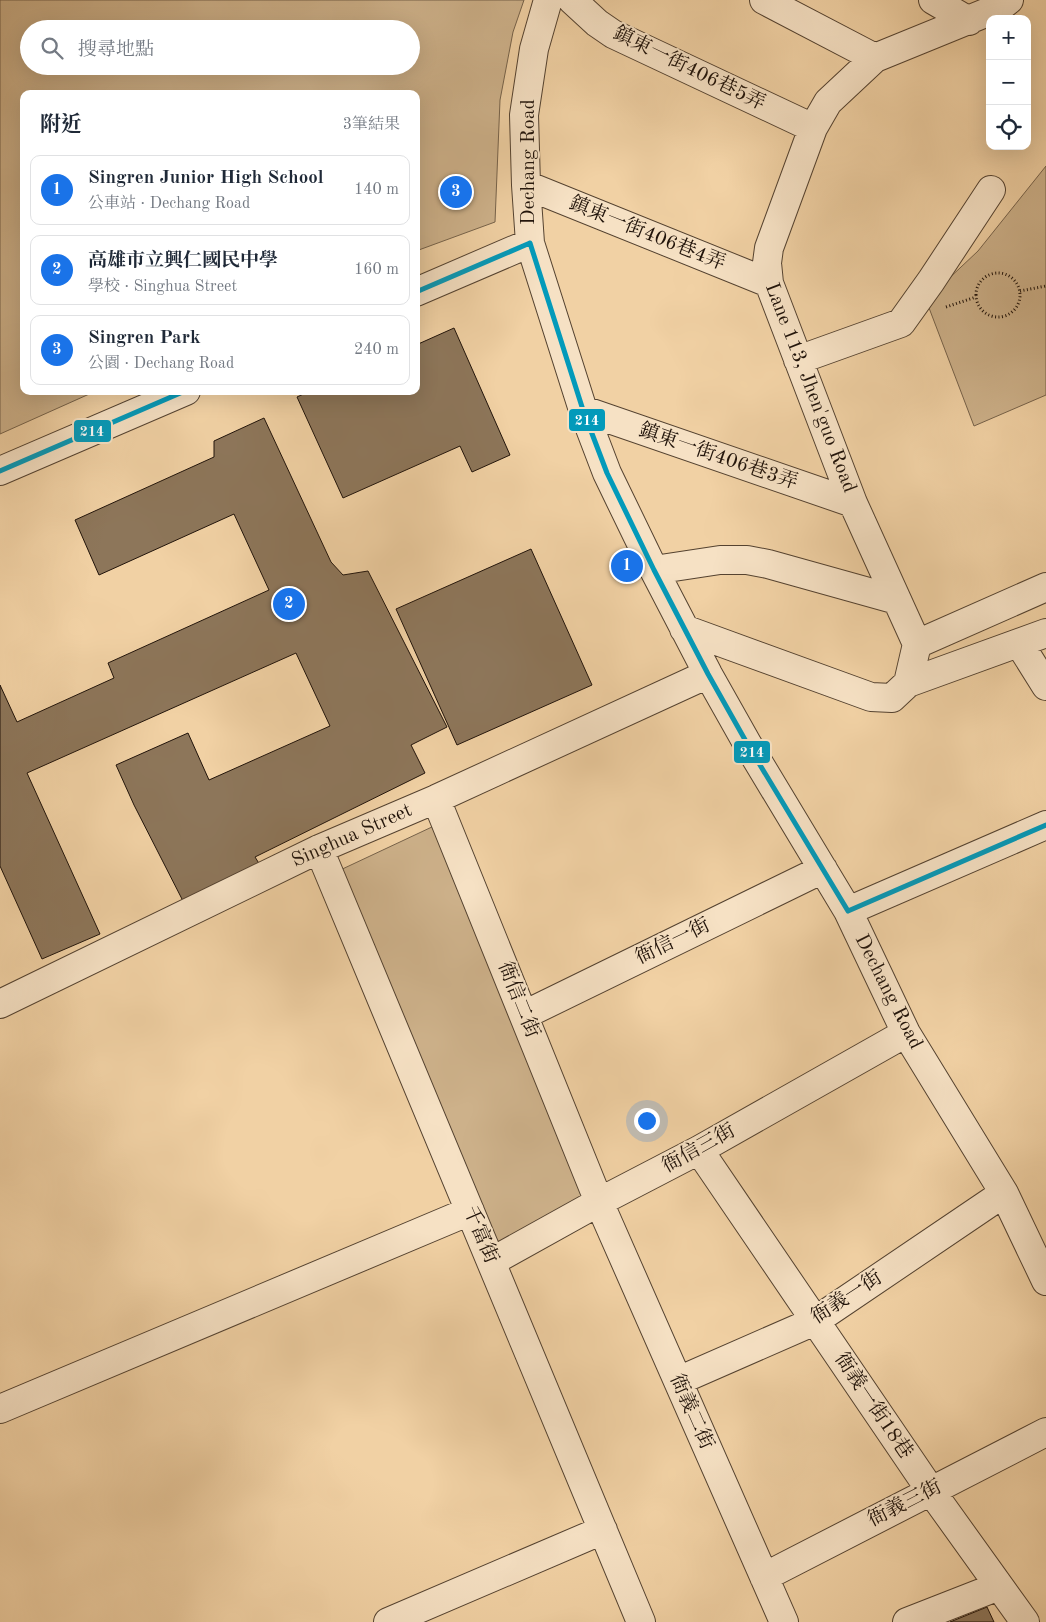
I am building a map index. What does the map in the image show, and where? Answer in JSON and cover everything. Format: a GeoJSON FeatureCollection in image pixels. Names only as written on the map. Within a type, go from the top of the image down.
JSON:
{"type":"FeatureCollection","features":[{"type":"Feature","properties":{"kind":"street","name":"Dechang Road"},"geometry":{"type":"LineString","coordinates":[[548,0],[534,48],[524,115],[530,243],[582,410],[607,473],[684,629],[748,745],[848,911],[906,1033],[1004,1193],[1046,1281]]}},
{"type":"Feature","properties":{"kind":"street","name":"鎮東一街406巷5弄"},"geometry":{"type":"LineString","coordinates":[[572,0],[597,23],[614,34],[813,128]]}},
{"type":"Feature","properties":{"kind":"street"},"geometry":{"type":"LineString","coordinates":[[764,0],[875,58]]}},
{"type":"Feature","properties":{"kind":"street"},"geometry":{"type":"LineString","coordinates":[[933,0],[969,20]]}},
{"type":"Feature","properties":{"kind":"street","name":"Lane 113, Jhen'guo Road"},"geometry":{"type":"LineString","coordinates":[[917,644],[854,503],[768,283],[768,248],[813,128],[828,102],[875,58],[1000,7],[1009,0]]}},
{"type":"Feature","properties":{"kind":"street","name":"鎮東一街406巷4弄"},"geometry":{"type":"LineString","coordinates":[[526,185],[768,283]]}},
{"type":"Feature","properties":{"kind":"street"},"geometry":{"type":"LineString","coordinates":[[798,360],[901,323],[991,190]]}},
{"type":"Feature","properties":{"kind":"street"},"geometry":{"type":"LineString","coordinates":[[420,290],[530,243]]}},
{"type":"Feature","properties":{"kind":"street"},"geometry":{"type":"LineString","coordinates":[[0,471],[177,395]]}},
{"type":"Feature","properties":{"kind":"street","name":"鎮東一街406巷3弄"},"geometry":{"type":"LineString","coordinates":[[582,410],[854,503]]}},
{"type":"Feature","properties":{"kind":"street"},"geometry":{"type":"LineString","coordinates":[[654,570],[720,560],[747,560],[768,564],[897,600]]}},
{"type":"Feature","properties":{"kind":"street"},"geometry":{"type":"LineString","coordinates":[[908,683],[917,644],[1046,587]]}},
{"type":"Feature","properties":{"kind":"street"},"geometry":{"type":"LineString","coordinates":[[684,629],[871,697],[892,698],[908,683],[1046,633]]}},
{"type":"Feature","properties":{"kind":"street"},"geometry":{"type":"LineString","coordinates":[[1019,643],[1046,686]]}},
{"type":"Feature","properties":{"kind":"street","name":"Singhua Street"},"geometry":{"type":"LineString","coordinates":[[0,1004],[319,849],[708,674]]}},
{"type":"Feature","properties":{"kind":"street","name":"衙信二街"},"geometry":{"type":"LineString","coordinates":[[436,798],[599,1202]]}},
{"type":"Feature","properties":{"kind":"street"},"geometry":{"type":"LineString","coordinates":[[848,911],[1046,825]]}},
{"type":"Feature","properties":{"kind":"street","name":"千富街"},"geometry":{"type":"LineString","coordinates":[[319,849],[641,1622]]}},
{"type":"Feature","properties":{"kind":"street","name":"衙信一街"},"geometry":{"type":"LineString","coordinates":[[524,1015],[822,869]]}},
{"type":"Feature","properties":{"kind":"street","name":"衙信三街"},"geometry":{"type":"LineString","coordinates":[[491,1262],[599,1202],[699,1150],[906,1033]]}},
{"type":"Feature","properties":{"kind":"street","name":"衙義一街18巷"},"geometry":{"type":"LineString","coordinates":[[699,1150],[931,1491],[1025,1622]]}},
{"type":"Feature","properties":{"kind":"street","name":"衙義一街"},"geometry":{"type":"LineString","coordinates":[[678,1381],[815,1321],[1004,1193]]}},
{"type":"Feature","properties":{"kind":"street","name":"衙義二街"},"geometry":{"type":"LineString","coordinates":[[599,1202],[784,1622]]}},
{"type":"Feature","properties":{"kind":"street"},"geometry":{"type":"LineString","coordinates":[[0,1409],[470,1211]]}},
{"type":"Feature","properties":{"kind":"street","name":"衙義三街"},"geometry":{"type":"LineString","coordinates":[[764,1577],[1046,1432]]}},
{"type":"Feature","properties":{"kind":"street"},"geometry":{"type":"LineString","coordinates":[[388,1622],[603,1530]]}},
{"type":"Feature","properties":{"kind":"street"},"geometry":{"type":"LineString","coordinates":[[907,1622],[999,1586]]}},
{"type":"Feature","properties":{"kind":"path"},"geometry":{"type":"LineString","coordinates":[[994,273],[1005,274],[1014,280],[1020,290],[1019,303],[1012,313],[1000,318],[988,315],[979,306],[976,297],[978,286],[984,278],[994,273]]}},
{"type":"Feature","properties":{"kind":"path"},"geometry":{"type":"LineString","coordinates":[[1020,290],[1046,286]]}},
{"type":"Feature","properties":{"kind":"shaded area"},"geometry":{"type":"Polygon","coordinates":[[[0,0],[524,0],[513,32],[500,100],[495,222],[420,250],[420,90],[20,90],[20,395],[87,395],[0,434],[0,0]]]}},
{"type":"Feature","properties":{"kind":"shaded area"},"geometry":{"type":"Polygon","coordinates":[[[1046,166],[1046,395],[974,426],[926,300],[978,251],[1046,166]]]}},
{"type":"Feature","properties":{"kind":"shaded area"},"geometry":{"type":"Polygon","coordinates":[[[434,826],[586,1198],[495,1250],[336,872],[434,826]]]}},
{"type":"Feature","properties":{"kind":"building"},"geometry":{"type":"Polygon","coordinates":[[[454,328],[510,455],[472,472],[460,446],[343,498],[297,397],[301,395],[420,395],[420,343],[454,328]]]}},
{"type":"Feature","properties":{"kind":"building"},"geometry":{"type":"Polygon","coordinates":[[[264,418],[331,562],[343,575],[368,571],[447,727],[411,745],[425,773],[255,857],[260,865],[184,903],[134,805],[116,765],[188,733],[209,780],[330,726],[296,653],[27,773],[100,934],[42,959],[0,866],[0,685],[17,722],[114,678],[108,663],[269,590],[234,514],[99,575],[75,520],[214,457],[214,441],[264,418]]]}},
{"type":"Feature","properties":{"kind":"building"},"geometry":{"type":"Polygon","coordinates":[[[531,549],[592,685],[457,745],[396,609],[531,549]]]}},
{"type":"Feature","properties":{"kind":"building"},"geometry":{"type":"Polygon","coordinates":[[[987,1607],[994,1622],[950,1622],[987,1607]]]}},
{"type":"Feature","properties":{"kind":"transit line","name":"214"},"geometry":{"type":"LineString","coordinates":[[530,243],[583,410],[607,473],[654,570],[708,674],[748,745],[848,911]]}},
{"type":"Feature","properties":{"kind":"transit line","name":"214"},"geometry":{"type":"LineString","coordinates":[[420,290],[530,243]]}},
{"type":"Feature","properties":{"kind":"transit line","name":"214"},"geometry":{"type":"LineString","coordinates":[[0,471],[176,395]]}},
{"type":"Feature","properties":{"kind":"transit line","name":"214"},"geometry":{"type":"LineString","coordinates":[[848,911],[1046,825]]}},
{"type":"Feature","properties":{"kind":"place","name":"Singren Park"},"geometry":{"type":"Point","coordinates":[456,192]}},
{"type":"Feature","properties":{"kind":"place","name":"Singren Junior High School"},"geometry":{"type":"Point","coordinates":[627,566]}},
{"type":"Feature","properties":{"kind":"place","name":"高雄市立興仁國民中學"},"geometry":{"type":"Point","coordinates":[289,604]}}]}
